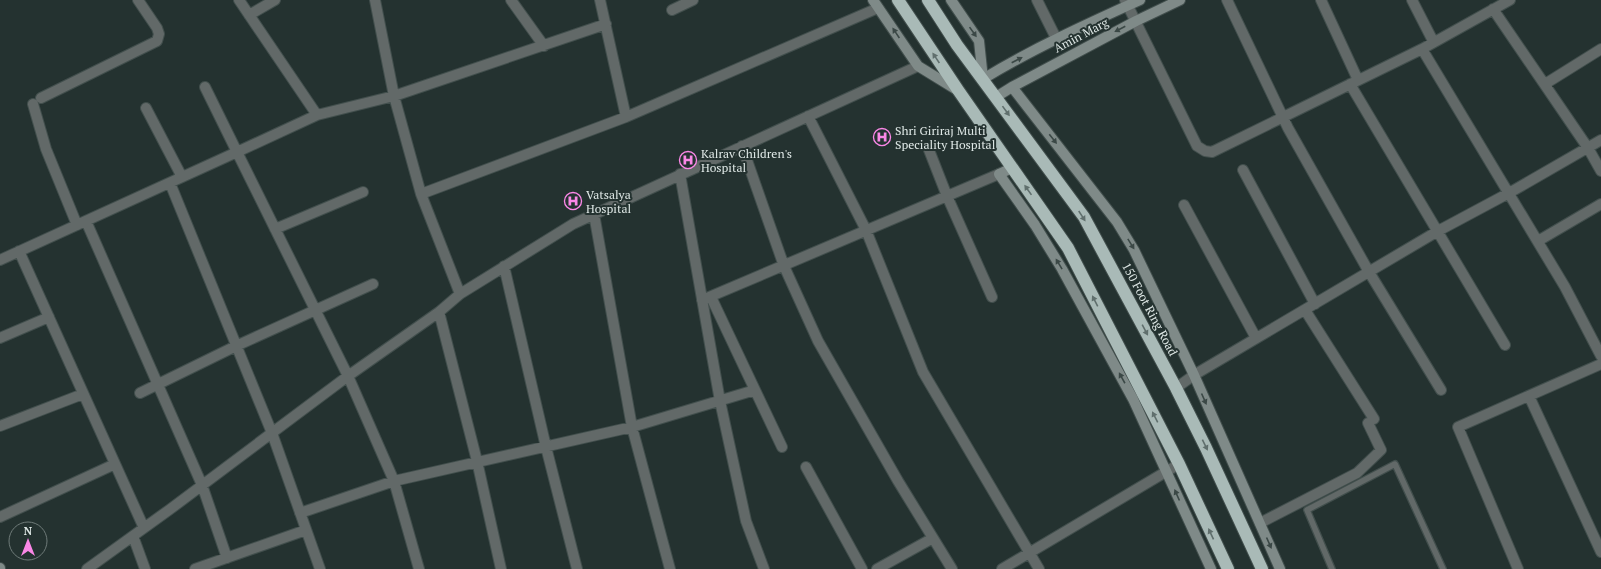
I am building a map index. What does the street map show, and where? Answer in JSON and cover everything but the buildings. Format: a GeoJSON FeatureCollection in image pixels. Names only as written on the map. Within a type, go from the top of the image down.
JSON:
{"type":"FeatureCollection","features":[{"type":"Feature","properties":{"kind":"highway"},"geometry":{"type":"LineString","coordinates":[[898,0],[958,90],[1068,248],[1179,464],[1228,569]]}},
{"type":"Feature","properties":{"kind":"highway","name":"150 Foot Ring Road"},"geometry":{"type":"LineString","coordinates":[[928,0],[957,45],[1084,217],[1176,388],[1206,448],[1262,569]]}},
{"type":"Feature","properties":{"kind":"street"},"geometry":{"type":"LineString","coordinates":[[77,225],[46,149],[37,101],[157,41],[159,34],[157,28],[138,0]]}},
{"type":"Feature","properties":{"kind":"street"},"geometry":{"type":"LineString","coordinates":[[239,0],[317,115]]}},
{"type":"Feature","properties":{"kind":"street"},"geometry":{"type":"LineString","coordinates":[[249,15],[275,0]]}},
{"type":"Feature","properties":{"kind":"street"},"geometry":{"type":"LineString","coordinates":[[375,0],[394,96],[421,194],[460,294]]}},
{"type":"Feature","properties":{"kind":"street"},"geometry":{"type":"LineString","coordinates":[[511,0],[544,46]]}},
{"type":"Feature","properties":{"kind":"street"},"geometry":{"type":"LineString","coordinates":[[600,0],[626,117]]}},
{"type":"Feature","properties":{"kind":"street"},"geometry":{"type":"LineString","coordinates":[[672,10],[693,0]]}},
{"type":"Feature","properties":{"kind":"street"},"geometry":{"type":"LineString","coordinates":[[1037,0],[1057,40]]}},
{"type":"Feature","properties":{"kind":"street","name":"Amin Marg"},"geometry":{"type":"LineString","coordinates":[[983,79],[1127,3],[1140,0]]}},
{"type":"Feature","properties":{"kind":"street","name":"Amin Marg"},"geometry":{"type":"LineString","coordinates":[[996,97],[1012,86],[1136,21],[1180,0]]}},
{"type":"Feature","properties":{"kind":"street"},"geometry":{"type":"LineString","coordinates":[[1227,0],[1283,118],[1369,272],[1441,390]]}},
{"type":"Feature","properties":{"kind":"street"},"geometry":{"type":"LineString","coordinates":[[1320,0],[1354,82],[1438,231],[1505,345]]}},
{"type":"Feature","properties":{"kind":"street"},"geometry":{"type":"LineString","coordinates":[[1412,0],[1433,42]]}},
{"type":"Feature","properties":{"kind":"street"},"geometry":{"type":"LineString","coordinates":[[1127,3],[1197,146],[1204,151],[1212,152],[1422,48],[1510,0]]}},
{"type":"Feature","properties":{"kind":"street"},"geometry":{"type":"LineString","coordinates":[[955,1],[979,41],[983,79]]}},
{"type":"Feature","properties":{"kind":"street"},"geometry":{"type":"LineString","coordinates":[[421,194],[626,117],[876,4],[918,66],[958,90]]}},
{"type":"Feature","properties":{"kind":"street"},"geometry":{"type":"LineString","coordinates":[[1493,9],[1588,148],[1601,171]]}},
{"type":"Feature","properties":{"kind":"street"},"geometry":{"type":"LineString","coordinates":[[0,260],[317,115],[394,96],[606,24]]}},
{"type":"Feature","properties":{"kind":"street"},"geometry":{"type":"LineString","coordinates":[[1422,48],[1566,287],[1601,356]]}},
{"type":"Feature","properties":{"kind":"street"},"geometry":{"type":"LineString","coordinates":[[1545,84],[1601,49]]}},
{"type":"Feature","properties":{"kind":"street"},"geometry":{"type":"LineString","coordinates":[[87,569],[348,376],[439,312],[460,294],[573,224],[918,66]]}},
{"type":"Feature","properties":{"kind":"street"},"geometry":{"type":"LineString","coordinates":[[1012,86],[1117,222],[1134,250],[1194,375],[1280,569]]}},
{"type":"Feature","properties":{"kind":"street"},"geometry":{"type":"LineString","coordinates":[[205,87],[348,376],[394,481],[419,569]]}},
{"type":"Feature","properties":{"kind":"street"},"geometry":{"type":"LineString","coordinates":[[146,108],[182,177]]}},
{"type":"Feature","properties":{"kind":"street"},"geometry":{"type":"LineString","coordinates":[[808,116],[866,230],[923,372],[1039,569]]}},
{"type":"Feature","properties":{"kind":"street"},"geometry":{"type":"LineString","coordinates":[[1176,388],[1194,375],[1438,231],[1509,193],[1601,140]]}},
{"type":"Feature","properties":{"kind":"street"},"geometry":{"type":"LineString","coordinates":[[742,146],[784,266],[818,341],[898,481],[952,569]]}},
{"type":"Feature","properties":{"kind":"street"},"geometry":{"type":"LineString","coordinates":[[929,150],[947,196],[992,297]]}},
{"type":"Feature","properties":{"kind":"street"},"geometry":{"type":"LineString","coordinates":[[707,299],[1012,168]]}},
{"type":"Feature","properties":{"kind":"street"},"geometry":{"type":"LineString","coordinates":[[1243,170],[1315,304]]}},
{"type":"Feature","properties":{"kind":"street"},"geometry":{"type":"LineString","coordinates":[[680,174],[707,299],[720,401],[746,521],[764,569]]}},
{"type":"Feature","properties":{"kind":"street"},"geometry":{"type":"LineString","coordinates":[[999,174],[1035,225],[1062,268],[1134,399],[1211,569]]}},
{"type":"Feature","properties":{"kind":"street"},"geometry":{"type":"LineString","coordinates":[[170,183],[272,433],[320,569]]}},
{"type":"Feature","properties":{"kind":"street"},"geometry":{"type":"LineString","coordinates":[[275,229],[363,192]]}},
{"type":"Feature","properties":{"kind":"street"},"geometry":{"type":"LineString","coordinates":[[1538,241],[1601,204]]}},
{"type":"Feature","properties":{"kind":"street"},"geometry":{"type":"LineString","coordinates":[[1184,205],[1256,338]]}},
{"type":"Feature","properties":{"kind":"street"},"geometry":{"type":"LineString","coordinates":[[594,214],[632,427],[670,569]]}},
{"type":"Feature","properties":{"kind":"street"},"geometry":{"type":"LineString","coordinates":[[86,221],[202,485],[227,558]]}},
{"type":"Feature","properties":{"kind":"street"},"geometry":{"type":"LineString","coordinates":[[19,252],[144,528]]}},
{"type":"Feature","properties":{"kind":"street"},"geometry":{"type":"LineString","coordinates":[[504,266],[546,447],[577,569]]}},
{"type":"Feature","properties":{"kind":"street"},"geometry":{"type":"LineString","coordinates":[[140,393],[236,346],[373,284]]}},
{"type":"Feature","properties":{"kind":"street"},"geometry":{"type":"LineString","coordinates":[[707,299],[755,390],[782,447]]}},
{"type":"Feature","properties":{"kind":"street"},"geometry":{"type":"LineString","coordinates":[[1260,523],[1357,473],[1381,450],[1371,421],[1305,310]]}},
{"type":"Feature","properties":{"kind":"street"},"geometry":{"type":"LineString","coordinates":[[439,312],[477,462],[501,569]]}},
{"type":"Feature","properties":{"kind":"street"},"geometry":{"type":"LineString","coordinates":[[0,338],[49,317]]}},
{"type":"Feature","properties":{"kind":"street"},"geometry":{"type":"LineString","coordinates":[[1518,569],[1458,427],[1601,364]]}},
{"type":"Feature","properties":{"kind":"street"},"geometry":{"type":"LineString","coordinates":[[300,512],[394,481],[632,427],[755,390]]}},
{"type":"Feature","properties":{"kind":"street"},"geometry":{"type":"LineString","coordinates":[[0,426],[83,394]]}},
{"type":"Feature","properties":{"kind":"street"},"geometry":{"type":"LineString","coordinates":[[1529,396],[1601,552]]}},
{"type":"Feature","properties":{"kind":"street"},"geometry":{"type":"LineString","coordinates":[[0,517],[115,464]]}},
{"type":"Feature","properties":{"kind":"street"},"geometry":{"type":"LineString","coordinates":[[1002,569],[1179,464]]}},
{"type":"Feature","properties":{"kind":"street"},"geometry":{"type":"LineString","coordinates":[[806,467],[862,569]]}},
{"type":"Feature","properties":{"kind":"street"},"geometry":{"type":"LineString","coordinates":[[195,569],[306,530]]}},
{"type":"Feature","properties":{"kind":"street"},"geometry":{"type":"LineString","coordinates":[[133,536],[145,569]]}},
{"type":"Feature","properties":{"kind":"street"},"geometry":{"type":"LineString","coordinates":[[878,569],[933,538]]}},
{"type":"Feature","properties":{"kind":"lane"},"geometry":{"type":"LineString","coordinates":[[1332,569],[1306,510],[1395,464],[1443,569]]}},
{"type":"Feature","properties":{"kind":"place","name":"Shri Giriraj Multi Speciality Hospital"},"geometry":{"type":"Point","coordinates":[882,137]}},
{"type":"Feature","properties":{"kind":"place","name":"Kalrav Children's Hospital"},"geometry":{"type":"Point","coordinates":[688,160]}},
{"type":"Feature","properties":{"kind":"place","name":"Vatsalya Hospital"},"geometry":{"type":"Point","coordinates":[573,201]}}]}
